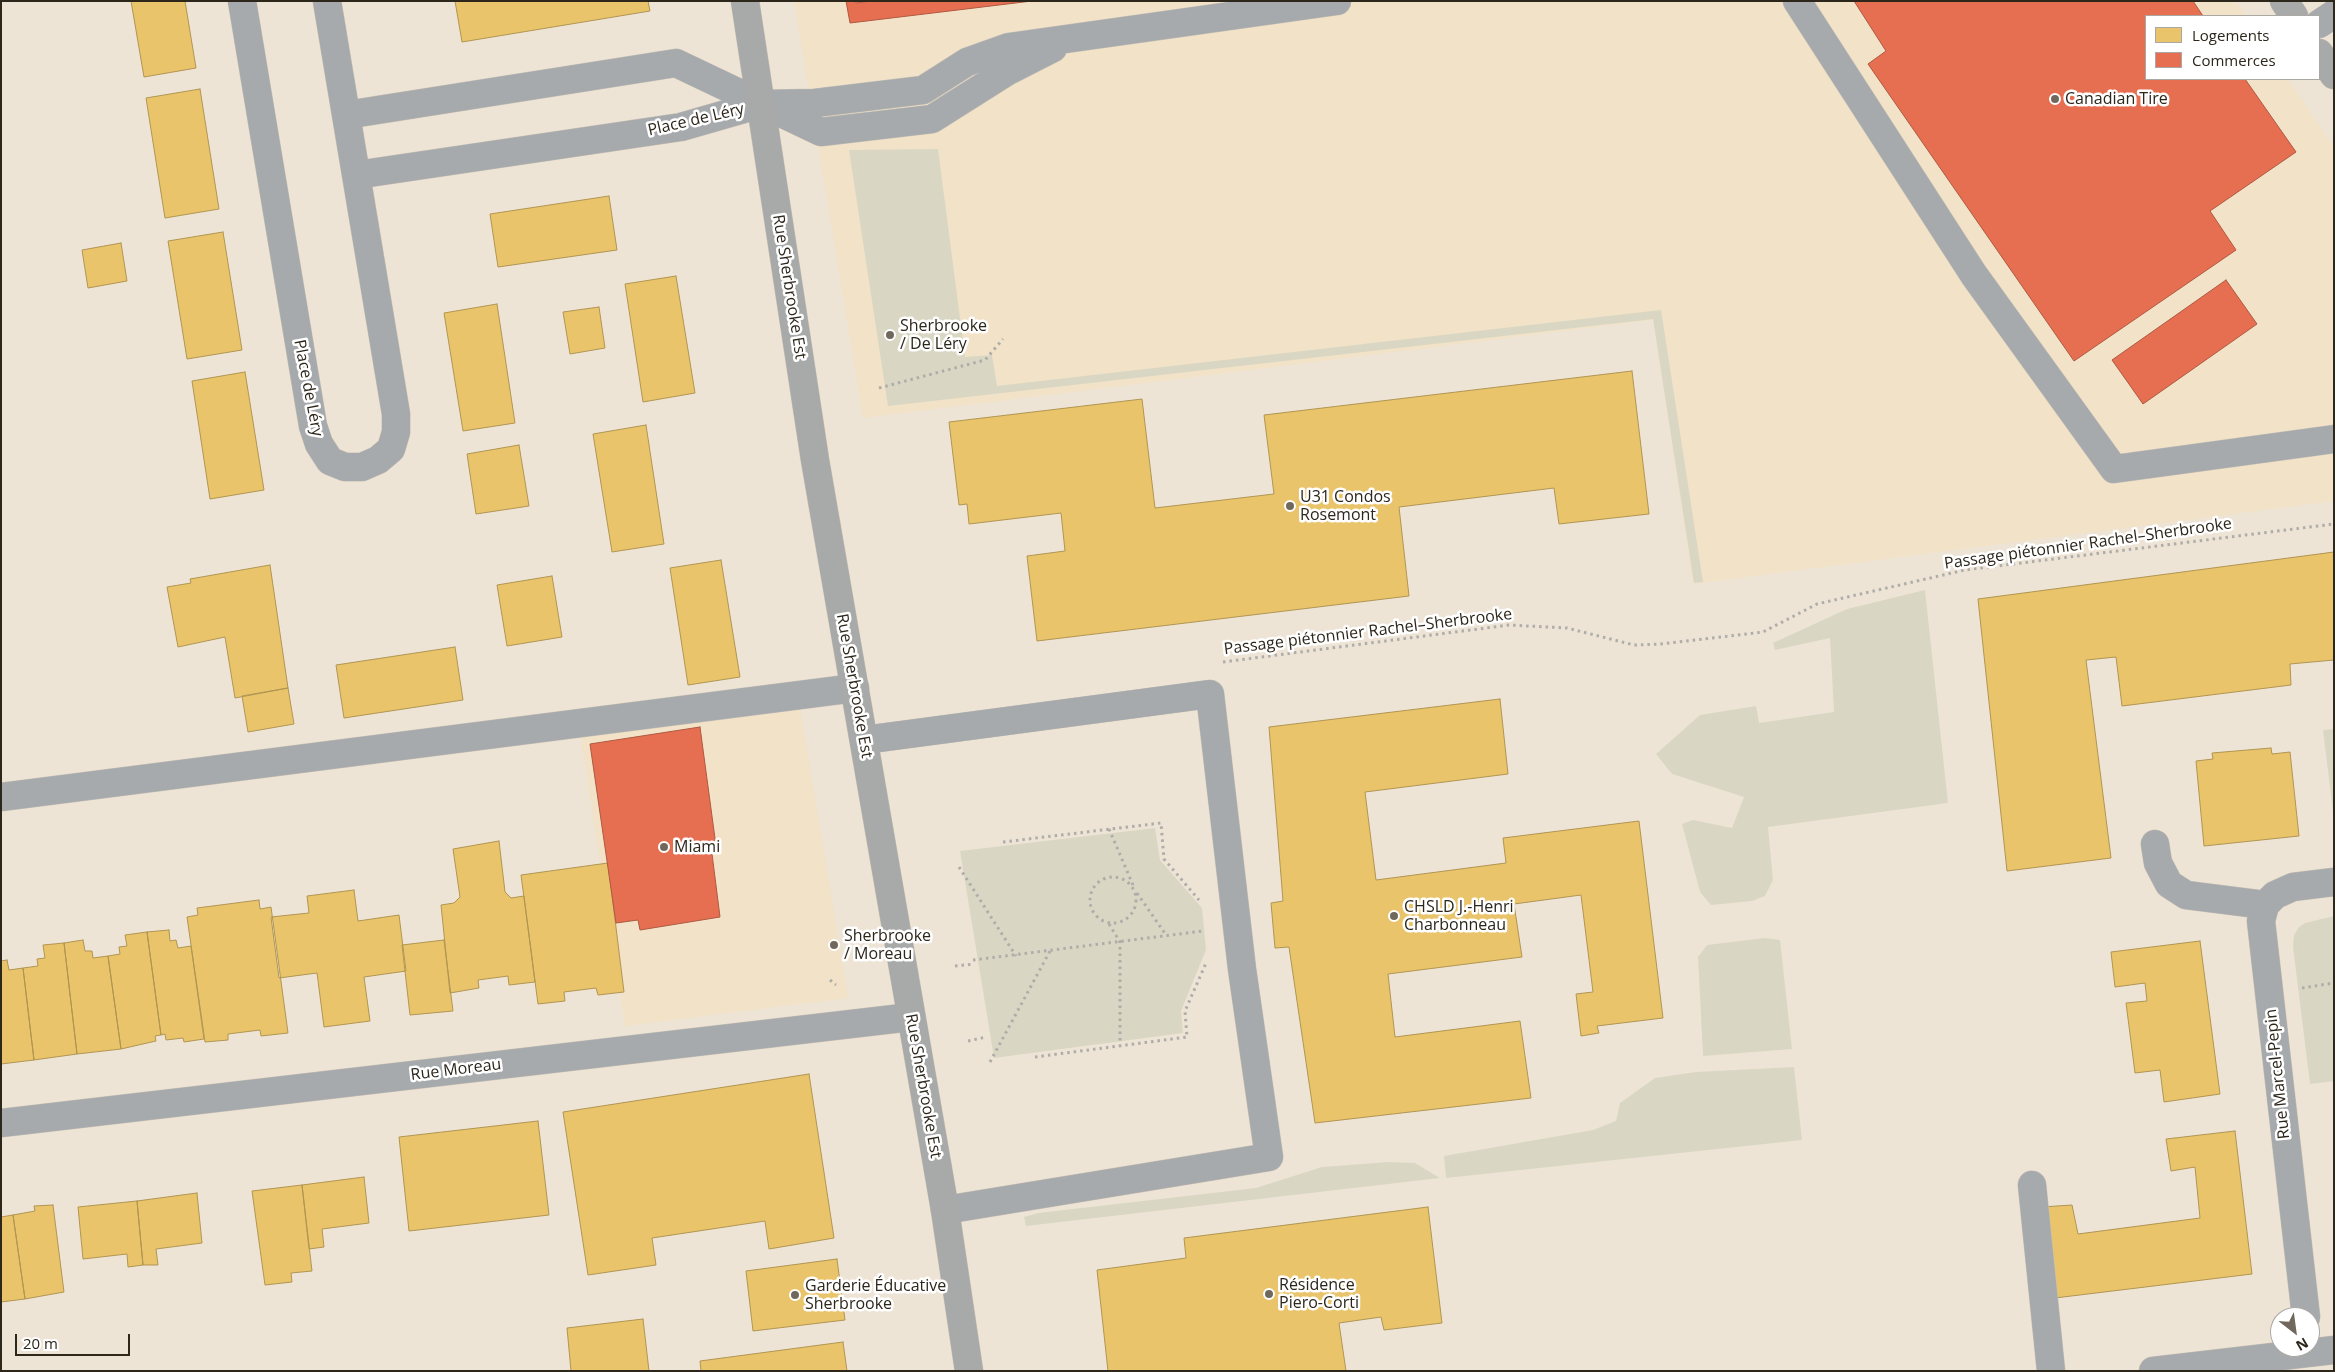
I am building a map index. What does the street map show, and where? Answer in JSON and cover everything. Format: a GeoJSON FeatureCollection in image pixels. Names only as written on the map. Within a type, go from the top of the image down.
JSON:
{"type":"FeatureCollection","features":[{"type":"Feature","properties":{"kind":"main road","name":"Rue Sherbrooke Est"},"geometry":{"type":"LineString","coordinates":[[744,1],[815,460],[945,1210],[969,1371]]}},
{"type":"Feature","properties":{"kind":"main road"},"geometry":{"type":"LineString","coordinates":[[2284,1],[2293,15]]}},
{"type":"Feature","properties":{"kind":"main road"},"geometry":{"type":"LineString","coordinates":[[2320,54],[2334,75]]}},
{"type":"Feature","properties":{"kind":"street","name":"Place de Léry"},"geometry":{"type":"LineString","coordinates":[[242,1],[313,426],[319,444],[330,461],[345,467],[362,467],[378,460],[390,449],[396,432],[396,414],[327,1]]}},
{"type":"Feature","properties":{"kind":"street"},"geometry":{"type":"LineString","coordinates":[[761,104],[815,104],[923,90],[967,62],[1009,47],[1338,1]]}},
{"type":"Feature","properties":{"kind":"street"},"geometry":{"type":"LineString","coordinates":[[1797,1],[1974,275],[2114,469],[2334,439]]}},
{"type":"Feature","properties":{"kind":"street"},"geometry":{"type":"LineString","coordinates":[[2320,23],[2334,14]]}},
{"type":"Feature","properties":{"kind":"street","name":"Place de Léry"},"geometry":{"type":"LineString","coordinates":[[346,114],[676,63],[761,104]]}},
{"type":"Feature","properties":{"kind":"street","name":"Place de Léry"},"geometry":{"type":"LineString","coordinates":[[356,174],[681,127],[761,104]]}},
{"type":"Feature","properties":{"kind":"street"},"geometry":{"type":"LineString","coordinates":[[1,797],[855,688]]}},
{"type":"Feature","properties":{"kind":"street"},"geometry":{"type":"LineString","coordinates":[[864,740],[1210,694],[1238,932],[1269,1157],[945,1210]]}},
{"type":"Feature","properties":{"kind":"street"},"geometry":{"type":"LineString","coordinates":[[2155,844],[2158,863],[2170,884],[2186,895],[2265,905],[2275,895],[2293,887],[2334,882]]}},
{"type":"Feature","properties":{"kind":"street","name":"Rue Marcel-Pepin"},"geometry":{"type":"LineString","coordinates":[[2265,905],[2261,921],[2262,937],[2305,1307]]}},
{"type":"Feature","properties":{"kind":"street","name":"Rue Moreau"},"geometry":{"type":"LineString","coordinates":[[1,1123],[911,1016]]}},
{"type":"Feature","properties":{"kind":"street"},"geometry":{"type":"LineString","coordinates":[[2032,1185],[2051,1371]]}},
{"type":"Feature","properties":{"kind":"street"},"geometry":{"type":"LineString","coordinates":[[2153,1371],[2270,1356]]}},
{"type":"Feature","properties":{"kind":"path"},"geometry":{"type":"LineString","coordinates":[[879,388],[985,360],[1003,339]]}},
{"type":"Feature","properties":{"kind":"path","name":"Passage piétonnier Rachel–Sherbrooke"},"geometry":{"type":"LineString","coordinates":[[1217,662],[1509,625],[1567,628],[1634,645],[1660,644],[1763,632],[1817,604],[1965,570],[2334,524]]}},
{"type":"Feature","properties":{"kind":"path"},"geometry":{"type":"LineString","coordinates":[[1003,842],[1161,823],[1164,859],[1205,907]]}},
{"type":"Feature","properties":{"kind":"path"},"geometry":{"type":"LineString","coordinates":[[1108,923],[1123,921],[1134,912],[1137,905],[1135,890],[1109,829]]}},
{"type":"Feature","properties":{"kind":"path"},"geometry":{"type":"LineString","coordinates":[[959,866],[1016,956]]}},
{"type":"Feature","properties":{"kind":"path"},"geometry":{"type":"LineString","coordinates":[[1120,1046],[1120,942],[1108,923],[1096,916],[1091,909],[1090,893],[1094,886],[1100,880],[1116,877],[1131,884],[1166,936]]}},
{"type":"Feature","properties":{"kind":"path"},"geometry":{"type":"LineString","coordinates":[[955,966],[1050,951],[1209,930],[1238,932]]}},
{"type":"Feature","properties":{"kind":"path"},"geometry":{"type":"LineString","coordinates":[[990,1062],[1050,951]]}},
{"type":"Feature","properties":{"kind":"path"},"geometry":{"type":"LineString","coordinates":[[1035,1057],[1187,1037],[1185,1011],[1207,961]]}},
{"type":"Feature","properties":{"kind":"path"},"geometry":{"type":"LineString","coordinates":[[830,980],[836,985]]}},
{"type":"Feature","properties":{"kind":"path"},"geometry":{"type":"LineString","coordinates":[[2294,989],[2334,983]]}},
{"type":"Feature","properties":{"kind":"path"},"geometry":{"type":"LineString","coordinates":[[968,1041],[986,1038]]}},
{"type":"Feature","properties":{"kind":"shaded area"},"geometry":{"type":"Polygon","coordinates":[[[794,1],[2236,1],[2245,15],[2145,15],[2145,80],[2289,80],[2334,147],[2334,501],[1693,584],[1653,320],[863,418],[794,1]]]}},
{"type":"Feature","properties":{"kind":"shaded area"},"geometry":{"type":"Polygon","coordinates":[[[938,149],[965,357],[992,355],[997,386],[1661,310],[1703,582],[1694,583],[1653,319],[888,406],[849,150],[938,149]]]}},
{"type":"Feature","properties":{"kind":"shaded area"},"geometry":{"type":"Polygon","coordinates":[[[1925,590],[1948,803],[1768,827],[1773,880],[1765,896],[1752,901],[1711,905],[1700,892],[1682,824],[1693,820],[1732,828],[1744,797],[1672,774],[1656,754],[1700,715],[1756,706],[1759,723],[1834,712],[1830,638],[1775,650],[1773,643],[1847,609],[1925,590]]]}},
{"type":"Feature","properties":{"kind":"shaded area"},"geometry":{"type":"Polygon","coordinates":[[[797,688],[848,998],[625,1026],[578,718],[797,688]]]}},
{"type":"Feature","properties":{"kind":"shaded area"},"geometry":{"type":"Polygon","coordinates":[[[2334,729],[2334,820],[2323,730],[2334,729]]]}},
{"type":"Feature","properties":{"kind":"shaded area"},"geometry":{"type":"Polygon","coordinates":[[[1155,828],[1160,860],[1202,908],[1206,950],[1181,1011],[1183,1033],[994,1058],[960,851],[1155,828]]]}},
{"type":"Feature","properties":{"kind":"shaded area"},"geometry":{"type":"Polygon","coordinates":[[[2334,916],[2334,1081],[2310,1084],[2293,947],[2294,935],[2299,927],[2305,923],[2334,916]]]}},
{"type":"Feature","properties":{"kind":"shaded area"},"geometry":{"type":"Polygon","coordinates":[[[1765,938],[1780,940],[1792,1049],[1703,1056],[1698,957],[1707,945],[1765,938]]]}},
{"type":"Feature","properties":{"kind":"shaded area"},"geometry":{"type":"Polygon","coordinates":[[[1794,1067],[1802,1140],[1446,1178],[1444,1156],[1593,1130],[1616,1121],[1620,1103],[1655,1078],[1696,1072],[1794,1067]]]}},
{"type":"Feature","properties":{"kind":"shaded area"},"geometry":{"type":"Polygon","coordinates":[[[1389,1162],[1415,1163],[1440,1178],[1026,1226],[1024,1217],[1038,1213],[1256,1188],[1322,1167],[1389,1162]]]}},
{"type":"Feature","properties":{"kind":"building: Logements"},"geometry":{"type":"Polygon","coordinates":[[[131,1],[185,1],[196,68],[144,77],[131,1]]]}},
{"type":"Feature","properties":{"kind":"building: Logements"},"geometry":{"type":"Polygon","coordinates":[[[455,1],[648,1],[650,11],[462,42],[455,1]]]}},
{"type":"Feature","properties":{"kind":"building: Logements"},"geometry":{"type":"Polygon","coordinates":[[[200,89],[219,209],[165,218],[146,98],[200,89]]]}},
{"type":"Feature","properties":{"kind":"building: Logements"},"geometry":{"type":"Polygon","coordinates":[[[609,196],[617,250],[498,267],[490,214],[609,196]]]}},
{"type":"Feature","properties":{"kind":"building: Logements"},"geometry":{"type":"Polygon","coordinates":[[[223,232],[242,350],[187,359],[168,241],[223,232]]]}},
{"type":"Feature","properties":{"kind":"building: Logements"},"geometry":{"type":"Polygon","coordinates":[[[121,243],[127,281],[88,288],[82,250],[121,243]]]}},
{"type":"Feature","properties":{"kind":"building: Logements"},"geometry":{"type":"Polygon","coordinates":[[[676,276],[695,393],[643,402],[625,284],[676,276]]]}},
{"type":"Feature","properties":{"kind":"building: Logements"},"geometry":{"type":"Polygon","coordinates":[[[497,304],[515,423],[463,431],[444,313],[497,304]]]}},
{"type":"Feature","properties":{"kind":"building: Logements"},"geometry":{"type":"Polygon","coordinates":[[[599,307],[605,348],[570,354],[563,312],[599,307]]]}},
{"type":"Feature","properties":{"kind":"building: Logements","name":"U31 Condos Rosemont"},"geometry":{"type":"Polygon","coordinates":[[[1632,371],[1649,514],[1559,524],[1554,488],[1399,507],[1409,596],[1037,641],[1027,556],[1065,551],[1061,513],[969,524],[967,504],[959,505],[949,422],[1142,399],[1155,508],[1274,494],[1264,415],[1632,371]]]}},
{"type":"Feature","properties":{"kind":"building: Logements"},"geometry":{"type":"Polygon","coordinates":[[[245,372],[264,490],[210,499],[192,381],[245,372]]]}},
{"type":"Feature","properties":{"kind":"building: Logements"},"geometry":{"type":"Polygon","coordinates":[[[646,425],[664,544],[612,552],[593,434],[646,425]]]}},
{"type":"Feature","properties":{"kind":"building: Logements"},"geometry":{"type":"Polygon","coordinates":[[[519,445],[529,506],[476,514],[467,454],[519,445]]]}},
{"type":"Feature","properties":{"kind":"building: Logements"},"geometry":{"type":"Polygon","coordinates":[[[2334,552],[2334,660],[2290,664],[2291,685],[2122,706],[2116,657],[2086,660],[2111,858],[2007,871],[1978,599],[2334,552]]]}},
{"type":"Feature","properties":{"kind":"building: Logements"},"geometry":{"type":"Polygon","coordinates":[[[721,560],[740,677],[688,685],[670,568],[721,560]]]}},
{"type":"Feature","properties":{"kind":"building: Logements"},"geometry":{"type":"Polygon","coordinates":[[[270,565],[288,688],[235,698],[225,637],[178,647],[167,587],[191,583],[190,579],[270,565]]]}},
{"type":"Feature","properties":{"kind":"building: Logements"},"geometry":{"type":"Polygon","coordinates":[[[552,576],[562,637],[507,646],[497,585],[552,576]]]}},
{"type":"Feature","properties":{"kind":"building: Logements"},"geometry":{"type":"Polygon","coordinates":[[[455,647],[463,700],[344,718],[336,665],[455,647]]]}},
{"type":"Feature","properties":{"kind":"building: Logements"},"geometry":{"type":"Polygon","coordinates":[[[288,688],[294,724],[248,732],[242,696],[288,688]]]}},
{"type":"Feature","properties":{"kind":"building: Logements","name":"CHSLD J.-Henri Charbonneau"},"geometry":{"type":"Polygon","coordinates":[[[1500,699],[1508,774],[1365,792],[1376,880],[1506,863],[1503,838],[1639,821],[1663,1018],[1597,1026],[1599,1033],[1581,1036],[1576,994],[1593,992],[1581,895],[1514,904],[1522,957],[1388,974],[1395,1037],[1520,1021],[1531,1098],[1315,1123],[1289,947],[1275,948],[1271,903],[1283,901],[1269,727],[1500,699]]]}},
{"type":"Feature","properties":{"kind":"building: Logements"},"geometry":{"type":"Polygon","coordinates":[[[2271,748],[2272,754],[2290,752],[2299,836],[2204,846],[2196,761],[2213,759],[2212,753],[2271,748]]]}},
{"type":"Feature","properties":{"kind":"building: Logements"},"geometry":{"type":"Polygon","coordinates":[[[499,841],[505,892],[511,898],[524,896],[535,982],[509,985],[508,976],[478,980],[479,988],[450,993],[441,905],[454,903],[460,897],[453,849],[499,841]]]}},
{"type":"Feature","properties":{"kind":"building: Logements"},"geometry":{"type":"Polygon","coordinates":[[[608,863],[624,992],[598,995],[596,988],[564,992],[565,1001],[538,1004],[521,875],[608,863]]]}},
{"type":"Feature","properties":{"kind":"building: Logements"},"geometry":{"type":"Polygon","coordinates":[[[354,890],[358,921],[399,915],[406,971],[364,977],[370,1021],[324,1027],[317,973],[279,978],[271,917],[309,913],[307,896],[354,890]]]}},
{"type":"Feature","properties":{"kind":"building: Logements"},"geometry":{"type":"Polygon","coordinates":[[[259,900],[260,909],[271,907],[288,1033],[261,1036],[260,1030],[228,1034],[228,1040],[205,1042],[187,917],[198,915],[197,908],[259,900]]]}},
{"type":"Feature","properties":{"kind":"building: Logements"},"geometry":{"type":"Polygon","coordinates":[[[169,930],[170,941],[176,940],[178,948],[191,946],[204,1039],[184,1042],[183,1038],[166,1040],[165,1034],[161,1035],[147,932],[169,930]]]}},
{"type":"Feature","properties":{"kind":"building: Logements"},"geometry":{"type":"Polygon","coordinates":[[[147,932],[161,1035],[155,1036],[156,1041],[121,1049],[108,956],[120,954],[119,947],[127,946],[125,935],[147,932]]]}},
{"type":"Feature","properties":{"kind":"building: Logements"},"geometry":{"type":"Polygon","coordinates":[[[83,940],[85,951],[92,951],[93,958],[108,956],[121,1049],[77,1054],[64,943],[83,940]]]}},
{"type":"Feature","properties":{"kind":"building: Logements"},"geometry":{"type":"Polygon","coordinates":[[[444,940],[453,1011],[410,1015],[402,945],[444,940]]]}},
{"type":"Feature","properties":{"kind":"building: Logements"},"geometry":{"type":"Polygon","coordinates":[[[2200,941],[2220,1094],[2164,1102],[2160,1070],[2135,1073],[2126,1003],[2147,1001],[2145,983],[2115,987],[2111,952],[2200,941]]]}},
{"type":"Feature","properties":{"kind":"building: Logements"},"geometry":{"type":"Polygon","coordinates":[[[64,943],[77,1054],[34,1060],[23,968],[38,966],[37,959],[45,958],[43,945],[64,943]]]}},
{"type":"Feature","properties":{"kind":"building: Logements"},"geometry":{"type":"Polygon","coordinates":[[[7,960],[9,970],[23,968],[34,1060],[1,1064],[1,961],[7,960]]]}},
{"type":"Feature","properties":{"kind":"building: Logements"},"geometry":{"type":"Polygon","coordinates":[[[809,1074],[834,1238],[769,1249],[765,1221],[652,1238],[656,1265],[588,1275],[563,1112],[809,1074]]]}},
{"type":"Feature","properties":{"kind":"building: Logements"},"geometry":{"type":"Polygon","coordinates":[[[538,1121],[549,1215],[409,1231],[399,1137],[538,1121]]]}},
{"type":"Feature","properties":{"kind":"building: Logements"},"geometry":{"type":"Polygon","coordinates":[[[2235,1131],[2252,1274],[2055,1298],[2042,1207],[2072,1205],[2078,1234],[2200,1218],[2195,1167],[2171,1171],[2166,1139],[2235,1131]]]}},
{"type":"Feature","properties":{"kind":"building: Logements"},"geometry":{"type":"Polygon","coordinates":[[[364,1177],[369,1223],[322,1229],[324,1247],[309,1249],[302,1185],[364,1177]]]}},
{"type":"Feature","properties":{"kind":"building: Logements"},"geometry":{"type":"Polygon","coordinates":[[[302,1185],[312,1271],[291,1273],[292,1282],[265,1285],[252,1191],[302,1185]]]}},
{"type":"Feature","properties":{"kind":"building: Logements"},"geometry":{"type":"Polygon","coordinates":[[[197,1193],[202,1243],[156,1249],[158,1265],[143,1265],[137,1201],[197,1193]]]}},
{"type":"Feature","properties":{"kind":"building: Logements"},"geometry":{"type":"Polygon","coordinates":[[[137,1201],[143,1265],[128,1267],[127,1254],[83,1259],[78,1207],[137,1201]]]}},
{"type":"Feature","properties":{"kind":"building: Logements"},"geometry":{"type":"Polygon","coordinates":[[[53,1205],[64,1292],[25,1299],[13,1215],[35,1211],[34,1206],[53,1205]]]}},
{"type":"Feature","properties":{"kind":"building: Logements","name":"Résidence Piero-Corti"},"geometry":{"type":"Polygon","coordinates":[[[1428,1207],[1442,1323],[1384,1330],[1381,1317],[1339,1323],[1346,1371],[1108,1371],[1097,1270],[1186,1258],[1184,1238],[1428,1207]]]}},
{"type":"Feature","properties":{"kind":"building: Logements"},"geometry":{"type":"Polygon","coordinates":[[[13,1215],[25,1299],[1,1302],[1,1217],[13,1215]]]}},
{"type":"Feature","properties":{"kind":"building: Logements","name":"Garderie Éducative Sherbrooke"},"geometry":{"type":"Polygon","coordinates":[[[837,1259],[845,1320],[753,1331],[746,1271],[837,1259]]]}},
{"type":"Feature","properties":{"kind":"building: Logements"},"geometry":{"type":"Polygon","coordinates":[[[643,1319],[649,1371],[571,1371],[567,1328],[643,1319]]]}},
{"type":"Feature","properties":{"kind":"building: Logements"},"geometry":{"type":"Polygon","coordinates":[[[843,1342],[847,1371],[701,1371],[700,1361],[843,1342]]]}},
{"type":"Feature","properties":{"kind":"building: Commerces"},"geometry":{"type":"Polygon","coordinates":[[[846,1],[856,1],[856,3],[871,1],[1032,1],[850,23],[846,1]]]}},
{"type":"Feature","properties":{"kind":"building: Commerces"},"geometry":{"type":"Polygon","coordinates":[[[1854,1],[2193,1],[2202,15],[2145,15],[2145,80],[2246,80],[2296,152],[2210,211],[2236,250],[2074,361],[1868,64],[1886,51],[1854,1]]]}},
{"type":"Feature","properties":{"kind":"building: Commerces"},"geometry":{"type":"Polygon","coordinates":[[[2226,280],[2257,324],[2143,404],[2112,360],[2226,280]]]}},
{"type":"Feature","properties":{"kind":"building: Commerces"},"geometry":{"type":"Polygon","coordinates":[[[700,727],[716,846],[711,846],[720,917],[640,930],[638,920],[616,923],[590,744],[700,727]]]}},
{"type":"Feature","properties":{"kind":"place","name":"Canadian Tire"},"geometry":{"type":"Point","coordinates":[2055,99]}},
{"type":"Feature","properties":{"kind":"place","name":"Sherbrooke / De Léry"},"geometry":{"type":"Point","coordinates":[890,335]}},
{"type":"Feature","properties":{"kind":"place","name":"U31 Condos Rosemont"},"geometry":{"type":"Point","coordinates":[1290,506]}},
{"type":"Feature","properties":{"kind":"place","name":"Miami"},"geometry":{"type":"Point","coordinates":[664,847]}},
{"type":"Feature","properties":{"kind":"place","name":"CHSLD J.-Henri Charbonneau"},"geometry":{"type":"Point","coordinates":[1394,916]}},
{"type":"Feature","properties":{"kind":"place","name":"Sherbrooke / Moreau"},"geometry":{"type":"Point","coordinates":[834,945]}},
{"type":"Feature","properties":{"kind":"place","name":"Résidence Piero-Corti"},"geometry":{"type":"Point","coordinates":[1269,1294]}},
{"type":"Feature","properties":{"kind":"place","name":"Garderie Éducative Sherbrooke"},"geometry":{"type":"Point","coordinates":[795,1295]}}]}
